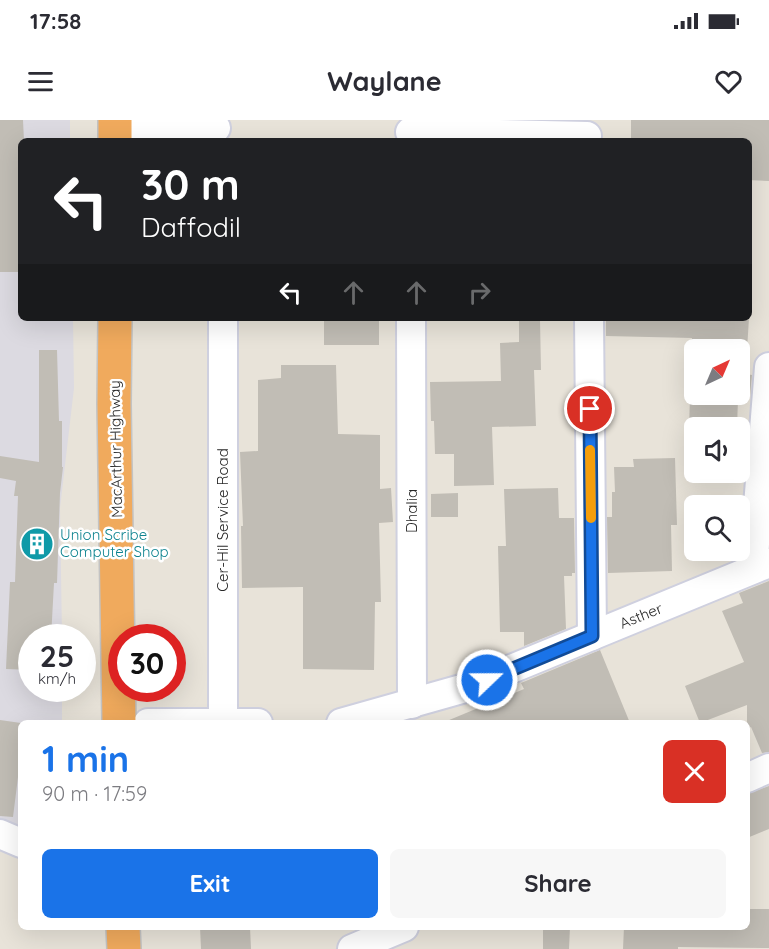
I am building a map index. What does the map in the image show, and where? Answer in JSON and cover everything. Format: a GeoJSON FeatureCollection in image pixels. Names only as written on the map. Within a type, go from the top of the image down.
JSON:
{"type":"FeatureCollection","features":[{"type":"Feature","properties":{"kind":"highway","name":"MacArthur Highway"},"geometry":{"type":"LineString","coordinates":[[115,321],[114,405],[119,720]]}},
{"type":"Feature","properties":{"kind":"highway"},"geometry":{"type":"LineString","coordinates":[[123,930],[124,949]]}},
{"type":"Feature","properties":{"kind":"street"},"geometry":{"type":"LineString","coordinates":[[115,132],[216,130]]}},
{"type":"Feature","properties":{"kind":"street"},"geometry":{"type":"LineString","coordinates":[[410,131],[587,132]]}},
{"type":"Feature","properties":{"kind":"street","name":"Cer-Hil Service Road"},"geometry":{"type":"LineString","coordinates":[[223,321],[223,720]]}},
{"type":"Feature","properties":{"kind":"street","name":"Dhalia"},"geometry":{"type":"LineString","coordinates":[[411,321],[412,704]]}},
{"type":"Feature","properties":{"kind":"street"},"geometry":{"type":"LineString","coordinates":[[589,321],[592,636]]}},
{"type":"Feature","properties":{"kind":"street"},"geometry":{"type":"LineString","coordinates":[[761,566],[769,366]]}},
{"type":"Feature","properties":{"kind":"street","name":"Asther"},"geometry":{"type":"LineString","coordinates":[[352,720],[465,688],[761,566]]}},
{"type":"Feature","properties":{"kind":"street"},"geometry":{"type":"LineString","coordinates":[[750,777],[769,768]]}},
{"type":"Feature","properties":{"kind":"street"},"geometry":{"type":"LineString","coordinates":[[0,834],[18,842]]}},
{"type":"Feature","properties":{"kind":"street"},"geometry":{"type":"LineString","coordinates":[[352,949],[397,930]]}},
{"type":"Feature","properties":{"kind":"shaded area"},"geometry":{"type":"Polygon","coordinates":[[[0,120],[70,120],[70,138],[18,138],[18,321],[73,321],[74,388],[60,508],[62,624],[18,624],[18,702],[62,702],[62,720],[18,720],[18,833],[0,826],[0,120]]]}},
{"type":"Feature","properties":{"kind":"building"},"geometry":{"type":"Polygon","coordinates":[[[0,120],[23,120],[24,138],[18,138],[18,272],[0,272],[0,120]]]}},
{"type":"Feature","properties":{"kind":"building"},"geometry":{"type":"Polygon","coordinates":[[[631,120],[769,120],[769,181],[752,180],[752,138],[631,138],[631,120]]]}},
{"type":"Feature","properties":{"kind":"building"},"geometry":{"type":"Polygon","coordinates":[[[324,321],[379,321],[379,345],[324,345],[324,321]]]}},
{"type":"Feature","properties":{"kind":"building"},"geometry":{"type":"Polygon","coordinates":[[[519,321],[540,321],[541,370],[534,370],[536,426],[492,427],[494,485],[454,486],[454,454],[435,454],[430,382],[501,381],[500,343],[519,342],[519,321]]]}},
{"type":"Feature","properties":{"kind":"building"},"geometry":{"type":"Polygon","coordinates":[[[606,321],[749,321],[748,339],[606,336],[606,321]]]}},
{"type":"Feature","properties":{"kind":"building"},"geometry":{"type":"Polygon","coordinates":[[[39,350],[57,350],[63,467],[57,583],[54,583],[52,624],[18,624],[18,669],[6,669],[10,582],[15,582],[18,496],[14,496],[16,481],[0,478],[0,456],[39,462],[39,350]]]}},
{"type":"Feature","properties":{"kind":"building"},"geometry":{"type":"Polygon","coordinates":[[[281,365],[336,365],[338,434],[380,435],[380,489],[391,488],[393,522],[379,523],[381,602],[375,602],[374,670],[303,669],[303,587],[242,588],[241,526],[243,526],[240,452],[258,451],[258,380],[281,378],[281,365]]]}},
{"type":"Feature","properties":{"kind":"building"},"geometry":{"type":"Polygon","coordinates":[[[690,405],[738,405],[737,417],[689,417],[690,405]]]}},
{"type":"Feature","properties":{"kind":"building"},"geometry":{"type":"Polygon","coordinates":[[[675,458],[677,525],[671,525],[672,571],[608,573],[607,517],[612,517],[612,492],[615,492],[614,467],[634,467],[633,459],[675,458]]]}},
{"type":"Feature","properties":{"kind":"building"},"geometry":{"type":"Polygon","coordinates":[[[558,488],[559,518],[574,518],[575,573],[572,573],[572,576],[564,576],[566,629],[524,646],[524,632],[500,632],[498,546],[506,546],[504,489],[558,488]]]}},
{"type":"Feature","properties":{"kind":"building"},"geometry":{"type":"Polygon","coordinates":[[[458,493],[458,517],[431,517],[431,494],[458,493]]]}},
{"type":"Feature","properties":{"kind":"building"},"geometry":{"type":"Polygon","coordinates":[[[769,581],[769,752],[762,753],[750,728],[750,720],[747,720],[747,705],[708,720],[699,720],[685,686],[744,662],[722,611],[743,603],[739,593],[769,581]]]}},
{"type":"Feature","properties":{"kind":"building"},"geometry":{"type":"Polygon","coordinates":[[[600,650],[629,720],[449,720],[524,689],[521,683],[600,650]]]}},
{"type":"Feature","properties":{"kind":"building"},"geometry":{"type":"Polygon","coordinates":[[[0,720],[18,723],[18,777],[13,817],[0,816],[0,720]]]}},
{"type":"Feature","properties":{"kind":"building"},"geometry":{"type":"Polygon","coordinates":[[[769,786],[769,829],[750,837],[750,793],[769,786]]]}},
{"type":"Feature","properties":{"kind":"building"},"geometry":{"type":"Polygon","coordinates":[[[750,909],[769,909],[769,948],[623,949],[624,930],[750,930],[750,909]]]}},
{"type":"Feature","properties":{"kind":"building"},"geometry":{"type":"Polygon","coordinates":[[[200,930],[250,930],[251,949],[201,949],[200,930]]]}},
{"type":"Feature","properties":{"kind":"building"},"geometry":{"type":"Polygon","coordinates":[[[543,930],[570,930],[569,949],[543,949],[543,930]]]}},
{"type":"Feature","properties":{"kind":"slow traffic"},"geometry":{"type":"LineString","coordinates":[[590,450],[591,518]]}},
{"type":"Feature","properties":{"kind":"place","name":"Union Scribe Computer Shop"},"geometry":{"type":"Point","coordinates":[37,544]}},
{"type":"Feature","properties":{"kind":"route"},"geometry":{"type":"LineString","coordinates":[[487,680],[592,636],[590,409]]}}]}
